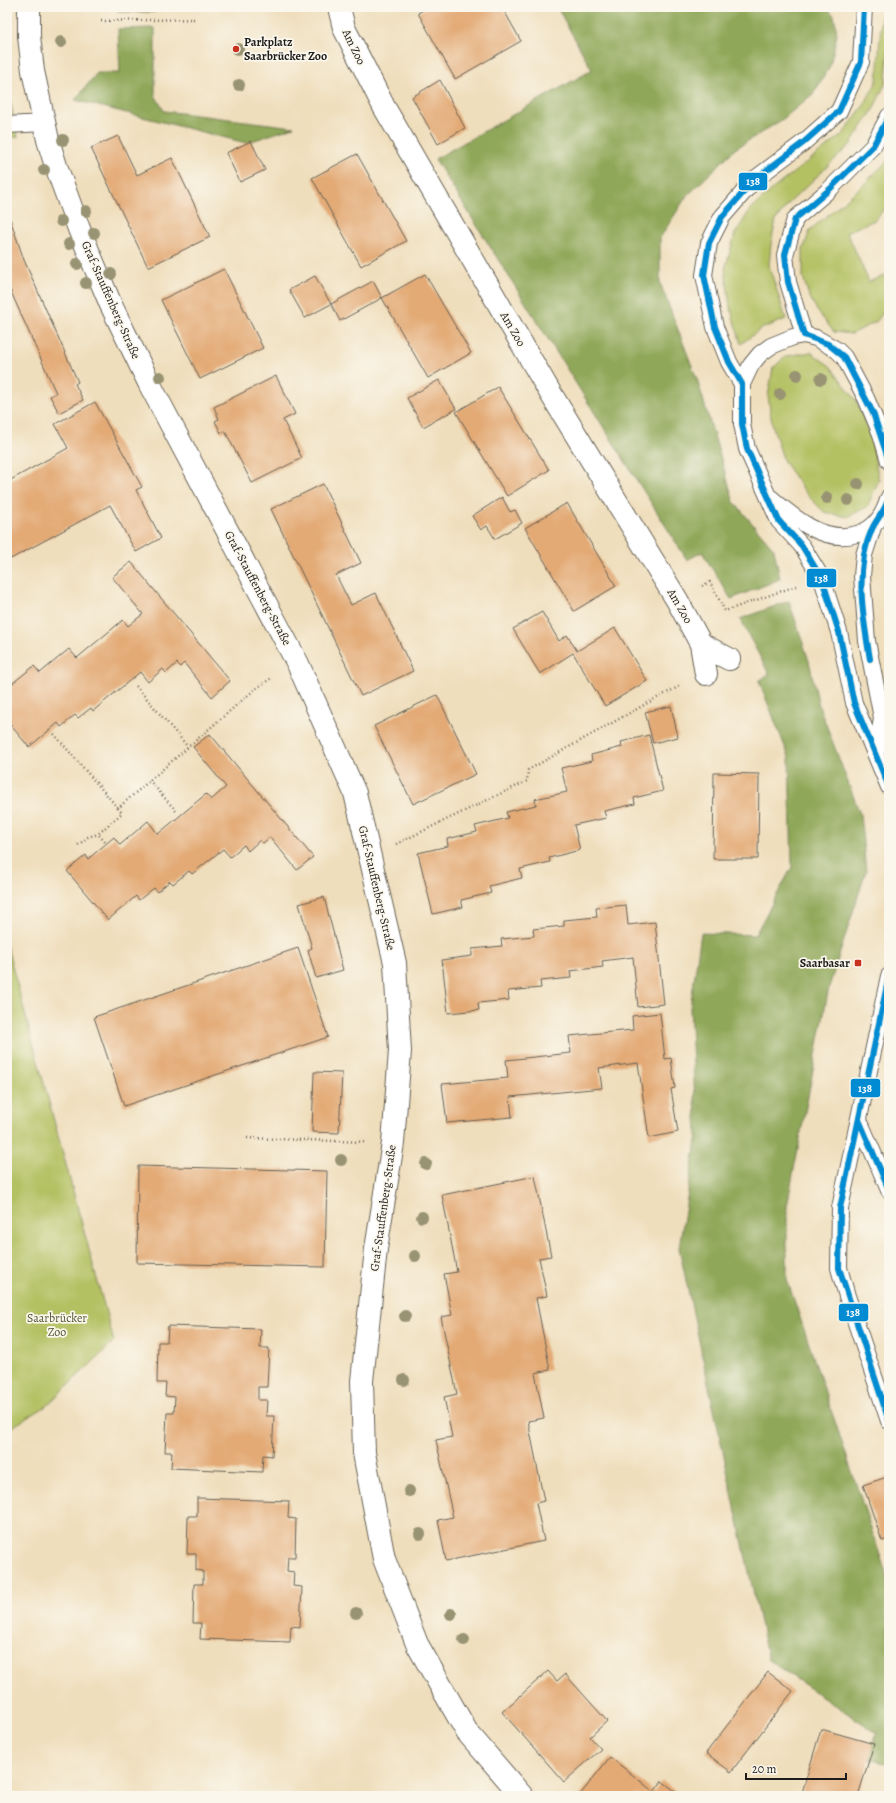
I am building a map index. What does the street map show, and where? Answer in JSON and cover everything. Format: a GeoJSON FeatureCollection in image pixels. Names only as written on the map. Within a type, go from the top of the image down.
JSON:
{"type":"FeatureCollection","features":[{"type":"Feature","properties":{"kind":"street","name":"Graf-Stauffenberg-Straße"},"geometry":{"type":"LineString","coordinates":[[30,7],[29,36],[33,71],[44,122],[56,166],[79,229],[111,305],[149,383],[298,664],[355,793],[395,963],[400,1051],[393,1143],[376,1249],[362,1381],[364,1453],[384,1559],[417,1644],[468,1732],[522,1796]]}},
{"type":"Feature","properties":{"kind":"street","name":"Am Zoo"},"geometry":{"type":"LineString","coordinates":[[339,7],[344,28],[384,107],[551,394],[677,600],[701,644],[706,674]]}},
{"type":"Feature","properties":{"kind":"street"},"geometry":{"type":"LineString","coordinates":[[701,644],[729,659]]}},
{"type":"Feature","properties":{"kind":"lane"},"geometry":{"type":"LineString","coordinates":[[742,384],[729,362],[715,327],[704,275],[709,244],[722,217],[755,179],[802,143],[839,111],[861,62],[864,7]]}},
{"type":"Feature","properties":{"kind":"lane"},"geometry":{"type":"LineString","coordinates":[[804,335],[788,282],[785,255],[795,219],[830,189],[873,146],[889,116]]}},
{"type":"Feature","properties":{"kind":"lane"},"geometry":{"type":"LineString","coordinates":[[7,124],[44,122]]}},
{"type":"Feature","properties":{"kind":"lane"},"geometry":{"type":"LineString","coordinates":[[889,461],[873,413],[844,357],[828,344],[804,335],[783,340],[760,354],[751,365],[742,384],[742,424],[746,450],[779,521],[802,546],[822,579],[839,632],[854,703],[889,787]]}},
{"type":"Feature","properties":{"kind":"lane"},"geometry":{"type":"LineString","coordinates":[[767,494],[798,520],[830,535],[841,537],[853,536],[881,518]]}},
{"type":"Feature","properties":{"kind":"lane"},"geometry":{"type":"LineString","coordinates":[[876,757],[882,718],[866,641],[862,576],[864,554],[889,497]]}},
{"type":"Feature","properties":{"kind":"lane"},"geometry":{"type":"LineString","coordinates":[[889,976],[840,1208],[839,1268],[889,1420]]}},
{"type":"Feature","properties":{"kind":"lane"},"geometry":{"type":"LineString","coordinates":[[859,1120],[889,1190]]}},
{"type":"Feature","properties":{"kind":"path"},"geometry":{"type":"LineString","coordinates":[[101,21],[194,19]]}},
{"type":"Feature","properties":{"kind":"path"},"geometry":{"type":"LineString","coordinates":[[700,587],[710,582],[726,611],[791,588]]}},
{"type":"Feature","properties":{"kind":"path"},"geometry":{"type":"LineString","coordinates":[[118,808],[254,690],[272,678]]}},
{"type":"Feature","properties":{"kind":"path"},"geometry":{"type":"LineString","coordinates":[[136,686],[188,747]]}},
{"type":"Feature","properties":{"kind":"path"},"geometry":{"type":"LineString","coordinates":[[401,842],[527,781],[528,770],[653,700]]}},
{"type":"Feature","properties":{"kind":"path"},"geometry":{"type":"LineString","coordinates":[[54,734],[122,813],[98,834],[88,837],[78,845]]}},
{"type":"Feature","properties":{"kind":"path"},"geometry":{"type":"LineString","coordinates":[[149,780],[177,812]]}},
{"type":"Feature","properties":{"kind":"path"},"geometry":{"type":"LineString","coordinates":[[98,834],[105,842]]}},
{"type":"Feature","properties":{"kind":"path"},"geometry":{"type":"LineString","coordinates":[[247,1138],[366,1142]]}},
{"type":"Feature","properties":{"kind":"green space"},"geometry":{"type":"Polygon","coordinates":[[[117,7],[155,7],[155,12],[118,12],[117,7]]]}},
{"type":"Feature","properties":{"kind":"green space"},"geometry":{"type":"Polygon","coordinates":[[[557,7],[826,7],[834,15],[837,34],[830,66],[814,93],[783,119],[735,149],[686,197],[660,238],[660,283],[697,379],[734,502],[774,549],[780,579],[731,599],[702,552],[687,560],[435,159],[592,70],[557,7]]]}},
{"type":"Feature","properties":{"kind":"green space"},"geometry":{"type":"Polygon","coordinates":[[[882,7],[889,7],[889,39],[886,82],[873,110],[850,145],[789,203],[776,220],[771,243],[769,266],[786,319],[761,329],[741,344],[730,307],[725,269],[735,234],[750,210],[775,187],[842,135],[864,105],[877,81],[882,7]]]}},
{"type":"Feature","properties":{"kind":"green space"},"geometry":{"type":"Polygon","coordinates":[[[155,28],[155,95],[164,111],[294,127],[246,143],[75,100],[97,73],[120,73],[118,29],[155,28]]]}},
{"type":"Feature","properties":{"kind":"green space"},"geometry":{"type":"Polygon","coordinates":[[[7,85],[18,137],[7,138],[7,85]]]}},
{"type":"Feature","properties":{"kind":"green space"},"geometry":{"type":"Polygon","coordinates":[[[889,159],[889,203],[875,220],[847,232],[869,282],[889,273],[889,304],[877,321],[852,334],[834,332],[818,312],[809,296],[803,277],[803,250],[810,230],[861,187],[889,159]]]}},
{"type":"Feature","properties":{"kind":"green space"},"geometry":{"type":"Polygon","coordinates":[[[811,352],[830,366],[856,400],[870,434],[879,480],[867,507],[847,517],[824,512],[808,496],[784,462],[772,424],[768,396],[773,368],[786,356],[811,352]]]}},
{"type":"Feature","properties":{"kind":"green space"},"geometry":{"type":"Polygon","coordinates":[[[789,601],[809,661],[819,706],[860,814],[866,871],[829,987],[787,1206],[787,1279],[889,1582],[889,1764],[869,1759],[877,1733],[768,1660],[679,1248],[697,1135],[690,1008],[701,933],[755,935],[792,867],[789,757],[759,681],[769,674],[740,619],[789,601]]]}},
{"type":"Feature","properties":{"kind":"green space","name":"Saarbrücker Zoo"},"geometry":{"type":"Polygon","coordinates":[[[7,947],[114,1342],[45,1407],[7,1430],[7,947]]]}},
{"type":"Feature","properties":{"kind":"building"},"geometry":{"type":"Polygon","coordinates":[[[428,7],[502,7],[521,41],[455,79],[418,13],[428,7]]]}},
{"type":"Feature","properties":{"kind":"building"},"geometry":{"type":"Polygon","coordinates":[[[440,80],[465,128],[438,144],[412,97],[440,80]]]}},
{"type":"Feature","properties":{"kind":"building"},"geometry":{"type":"Polygon","coordinates":[[[118,136],[137,175],[172,158],[210,237],[148,267],[91,148],[118,136]]]}},
{"type":"Feature","properties":{"kind":"building"},"geometry":{"type":"Polygon","coordinates":[[[251,141],[265,170],[240,182],[226,153],[251,141]]]}},
{"type":"Feature","properties":{"kind":"building"},"geometry":{"type":"Polygon","coordinates":[[[357,154],[406,241],[361,266],[312,178],[357,154]]]}},
{"type":"Feature","properties":{"kind":"building"},"geometry":{"type":"Polygon","coordinates":[[[7,210],[24,260],[78,382],[75,384],[83,400],[59,413],[50,396],[56,393],[7,283],[7,210]]]}},
{"type":"Feature","properties":{"kind":"building"},"geometry":{"type":"Polygon","coordinates":[[[224,269],[263,348],[200,379],[161,300],[224,269]]]}},
{"type":"Feature","properties":{"kind":"building"},"geometry":{"type":"Polygon","coordinates":[[[425,274],[471,353],[428,378],[382,298],[425,274]]]}},
{"type":"Feature","properties":{"kind":"building"},"geometry":{"type":"Polygon","coordinates":[[[315,276],[331,304],[305,318],[289,290],[315,276]]]}},
{"type":"Feature","properties":{"kind":"building"},"geometry":{"type":"Polygon","coordinates":[[[373,281],[382,298],[340,321],[331,304],[373,281]]]}},
{"type":"Feature","properties":{"kind":"building"},"geometry":{"type":"Polygon","coordinates":[[[276,376],[295,414],[283,420],[302,458],[252,483],[225,431],[221,433],[215,421],[219,419],[214,407],[276,376]]]}},
{"type":"Feature","properties":{"kind":"building"},"geometry":{"type":"Polygon","coordinates":[[[439,380],[456,409],[423,427],[407,398],[439,380]]]}},
{"type":"Feature","properties":{"kind":"building"},"geometry":{"type":"Polygon","coordinates":[[[498,387],[549,470],[507,496],[456,412],[498,387]]]}},
{"type":"Feature","properties":{"kind":"building"},"geometry":{"type":"Polygon","coordinates":[[[95,402],[142,487],[136,490],[161,538],[136,552],[110,505],[7,561],[7,482],[68,448],[55,424],[95,402]]]}},
{"type":"Feature","properties":{"kind":"building"},"geometry":{"type":"Polygon","coordinates":[[[323,484],[361,563],[336,575],[351,605],[376,593],[413,671],[361,696],[271,509],[323,484]]]}},
{"type":"Feature","properties":{"kind":"building"},"geometry":{"type":"Polygon","coordinates":[[[502,497],[510,512],[515,510],[522,523],[495,539],[487,526],[481,530],[472,516],[502,497]]]}},
{"type":"Feature","properties":{"kind":"building"},"geometry":{"type":"Polygon","coordinates":[[[567,503],[616,586],[574,611],[525,528],[567,503]]]}},
{"type":"Feature","properties":{"kind":"building"},"geometry":{"type":"Polygon","coordinates":[[[131,562],[230,681],[212,697],[184,663],[180,667],[177,663],[166,673],[163,669],[148,682],[140,672],[93,711],[91,708],[78,718],[75,715],[61,727],[58,723],[29,747],[7,721],[7,684],[9,686],[34,666],[40,673],[69,649],[77,658],[123,620],[128,626],[143,614],[112,577],[131,562]]]}},
{"type":"Feature","properties":{"kind":"building"},"geometry":{"type":"Polygon","coordinates":[[[542,612],[559,641],[567,635],[577,651],[615,628],[647,681],[605,706],[573,653],[540,674],[513,629],[542,612]]]}},
{"type":"Feature","properties":{"kind":"building"},"geometry":{"type":"Polygon","coordinates":[[[437,695],[476,774],[413,804],[374,726],[437,695]]]}},
{"type":"Feature","properties":{"kind":"building"},"geometry":{"type":"Polygon","coordinates":[[[671,706],[678,737],[653,743],[645,712],[671,706]]]}},
{"type":"Feature","properties":{"kind":"building"},"geometry":{"type":"Polygon","coordinates":[[[210,734],[313,857],[297,870],[270,837],[263,843],[260,840],[248,851],[244,845],[230,857],[223,849],[192,874],[189,871],[173,884],[170,881],[157,892],[154,888],[139,900],[136,896],[108,920],[67,871],[86,855],[88,859],[114,837],[120,845],[148,821],[158,834],[206,794],[211,800],[226,787],[193,747],[210,734]]]}},
{"type":"Feature","properties":{"kind":"building"},"geometry":{"type":"Polygon","coordinates":[[[649,735],[663,791],[634,798],[635,804],[604,811],[606,818],[574,825],[580,850],[549,858],[550,862],[520,869],[522,878],[489,886],[491,893],[461,900],[463,907],[433,914],[418,853],[448,846],[447,839],[477,832],[475,826],[508,818],[506,812],[536,805],[535,799],[567,792],[561,768],[592,761],[591,755],[622,747],[621,742],[649,735]]]}},
{"type":"Feature","properties":{"kind":"building"},"geometry":{"type":"Polygon","coordinates":[[[714,773],[759,774],[758,859],[713,859],[714,773]]]}},
{"type":"Feature","properties":{"kind":"building"},"geometry":{"type":"Polygon","coordinates":[[[324,897],[343,970],[316,978],[308,950],[312,948],[299,904],[324,897]]]}},
{"type":"Feature","properties":{"kind":"building"},"geometry":{"type":"Polygon","coordinates":[[[626,905],[628,925],[655,922],[664,1004],[638,1007],[633,957],[602,961],[603,967],[570,971],[571,978],[540,981],[541,988],[508,991],[509,1000],[478,1003],[479,1010],[448,1013],[442,960],[472,956],[472,949],[502,946],[501,939],[534,936],[533,929],[564,926],[564,920],[597,917],[596,908],[626,905]]]}},
{"type":"Feature","properties":{"kind":"building"},"geometry":{"type":"Polygon","coordinates":[[[298,948],[328,1037],[124,1106],[94,1017],[298,948]]]}},
{"type":"Feature","properties":{"kind":"building"},"geometry":{"type":"Polygon","coordinates":[[[660,1013],[665,1059],[671,1058],[675,1088],[671,1089],[678,1132],[649,1138],[638,1063],[599,1068],[602,1088],[510,1097],[512,1117],[447,1123],[442,1084],[508,1078],[506,1060],[571,1053],[569,1036],[633,1030],[632,1016],[660,1013]]]}},
{"type":"Feature","properties":{"kind":"building"},"geometry":{"type":"Polygon","coordinates":[[[314,1072],[342,1073],[339,1133],[312,1132],[314,1072]]]}},
{"type":"Feature","properties":{"kind":"building"},"geometry":{"type":"Polygon","coordinates":[[[138,1166],[327,1171],[325,1267],[137,1263],[138,1166]]]}},
{"type":"Feature","properties":{"kind":"building"},"geometry":{"type":"Polygon","coordinates":[[[535,1176],[551,1256],[539,1258],[547,1296],[536,1298],[550,1370],[535,1373],[544,1418],[528,1421],[544,1501],[536,1503],[544,1541],[446,1561],[438,1520],[453,1517],[436,1440],[452,1437],[444,1397],[457,1394],[441,1317],[452,1315],[444,1274],[457,1272],[442,1195],[535,1176]]]}},
{"type":"Feature","properties":{"kind":"building"},"geometry":{"type":"Polygon","coordinates":[[[168,1326],[261,1329],[260,1348],[269,1348],[267,1387],[258,1387],[258,1400],[267,1400],[266,1416],[274,1416],[272,1456],[263,1455],[262,1472],[171,1468],[172,1452],[165,1452],[167,1413],[174,1413],[175,1397],[165,1396],[166,1383],[157,1383],[158,1342],[167,1342],[168,1326]]]}},
{"type":"Feature","properties":{"kind":"building"},"geometry":{"type":"Polygon","coordinates":[[[887,1477],[889,1485],[889,1539],[882,1541],[863,1485],[887,1477]]]}},
{"type":"Feature","properties":{"kind":"building"},"geometry":{"type":"Polygon","coordinates":[[[197,1498],[289,1501],[288,1518],[296,1519],[295,1557],[288,1557],[287,1571],[294,1572],[293,1586],[302,1587],[300,1627],[291,1626],[290,1642],[200,1639],[201,1623],[193,1623],[194,1584],[203,1584],[203,1571],[196,1570],[196,1554],[187,1554],[188,1516],[197,1516],[197,1498]]]}},
{"type":"Feature","properties":{"kind":"building"},"geometry":{"type":"Polygon","coordinates":[[[548,1671],[557,1681],[565,1674],[607,1721],[590,1737],[601,1749],[564,1782],[502,1712],[548,1671]]]}},
{"type":"Feature","properties":{"kind":"building"},"geometry":{"type":"Polygon","coordinates":[[[768,1672],[793,1691],[731,1772],[706,1753],[768,1672]]]}},
{"type":"Feature","properties":{"kind":"building"},"geometry":{"type":"Polygon","coordinates":[[[821,1729],[874,1744],[858,1796],[801,1796],[821,1729]]]}},
{"type":"Feature","properties":{"kind":"building"},"geometry":{"type":"Polygon","coordinates":[[[610,1757],[654,1792],[662,1781],[675,1791],[671,1796],[579,1796],[610,1757]]]}},
{"type":"Feature","properties":{"kind":"transit line","name":"138"},"geometry":{"type":"LineString","coordinates":[[864,7],[861,62],[839,111],[803,143],[755,179],[722,217],[709,243],[704,275],[715,327],[729,362],[742,384],[742,424],[747,449],[779,521],[802,546],[822,579],[839,632],[854,703],[889,787]]}},
{"type":"Feature","properties":{"kind":"transit line","name":"138"},"geometry":{"type":"LineString","coordinates":[[804,335],[788,282],[785,255],[795,219],[830,189],[873,146],[889,116]]}},
{"type":"Feature","properties":{"kind":"transit line","name":"138"},"geometry":{"type":"LineString","coordinates":[[804,335],[828,344],[844,357],[873,413],[889,461]]}},
{"type":"Feature","properties":{"kind":"transit line","name":"138"},"geometry":{"type":"LineString","coordinates":[[870,659],[863,610],[863,560],[866,544],[872,529],[886,506],[889,497]]}},
{"type":"Feature","properties":{"kind":"transit line","name":"138"},"geometry":{"type":"LineString","coordinates":[[889,976],[840,1208],[839,1268],[889,1421]]}},
{"type":"Feature","properties":{"kind":"transit line","name":"138"},"geometry":{"type":"LineString","coordinates":[[859,1120],[889,1190]]}},
{"type":"Feature","properties":{"kind":"place","name":"Parkplatz Saarbrücker Zoo"},"geometry":{"type":"Point","coordinates":[236,49]}},
{"type":"Feature","properties":{"kind":"place","name":"Saarbasar"},"geometry":{"type":"Point","coordinates":[858,963]}}]}
